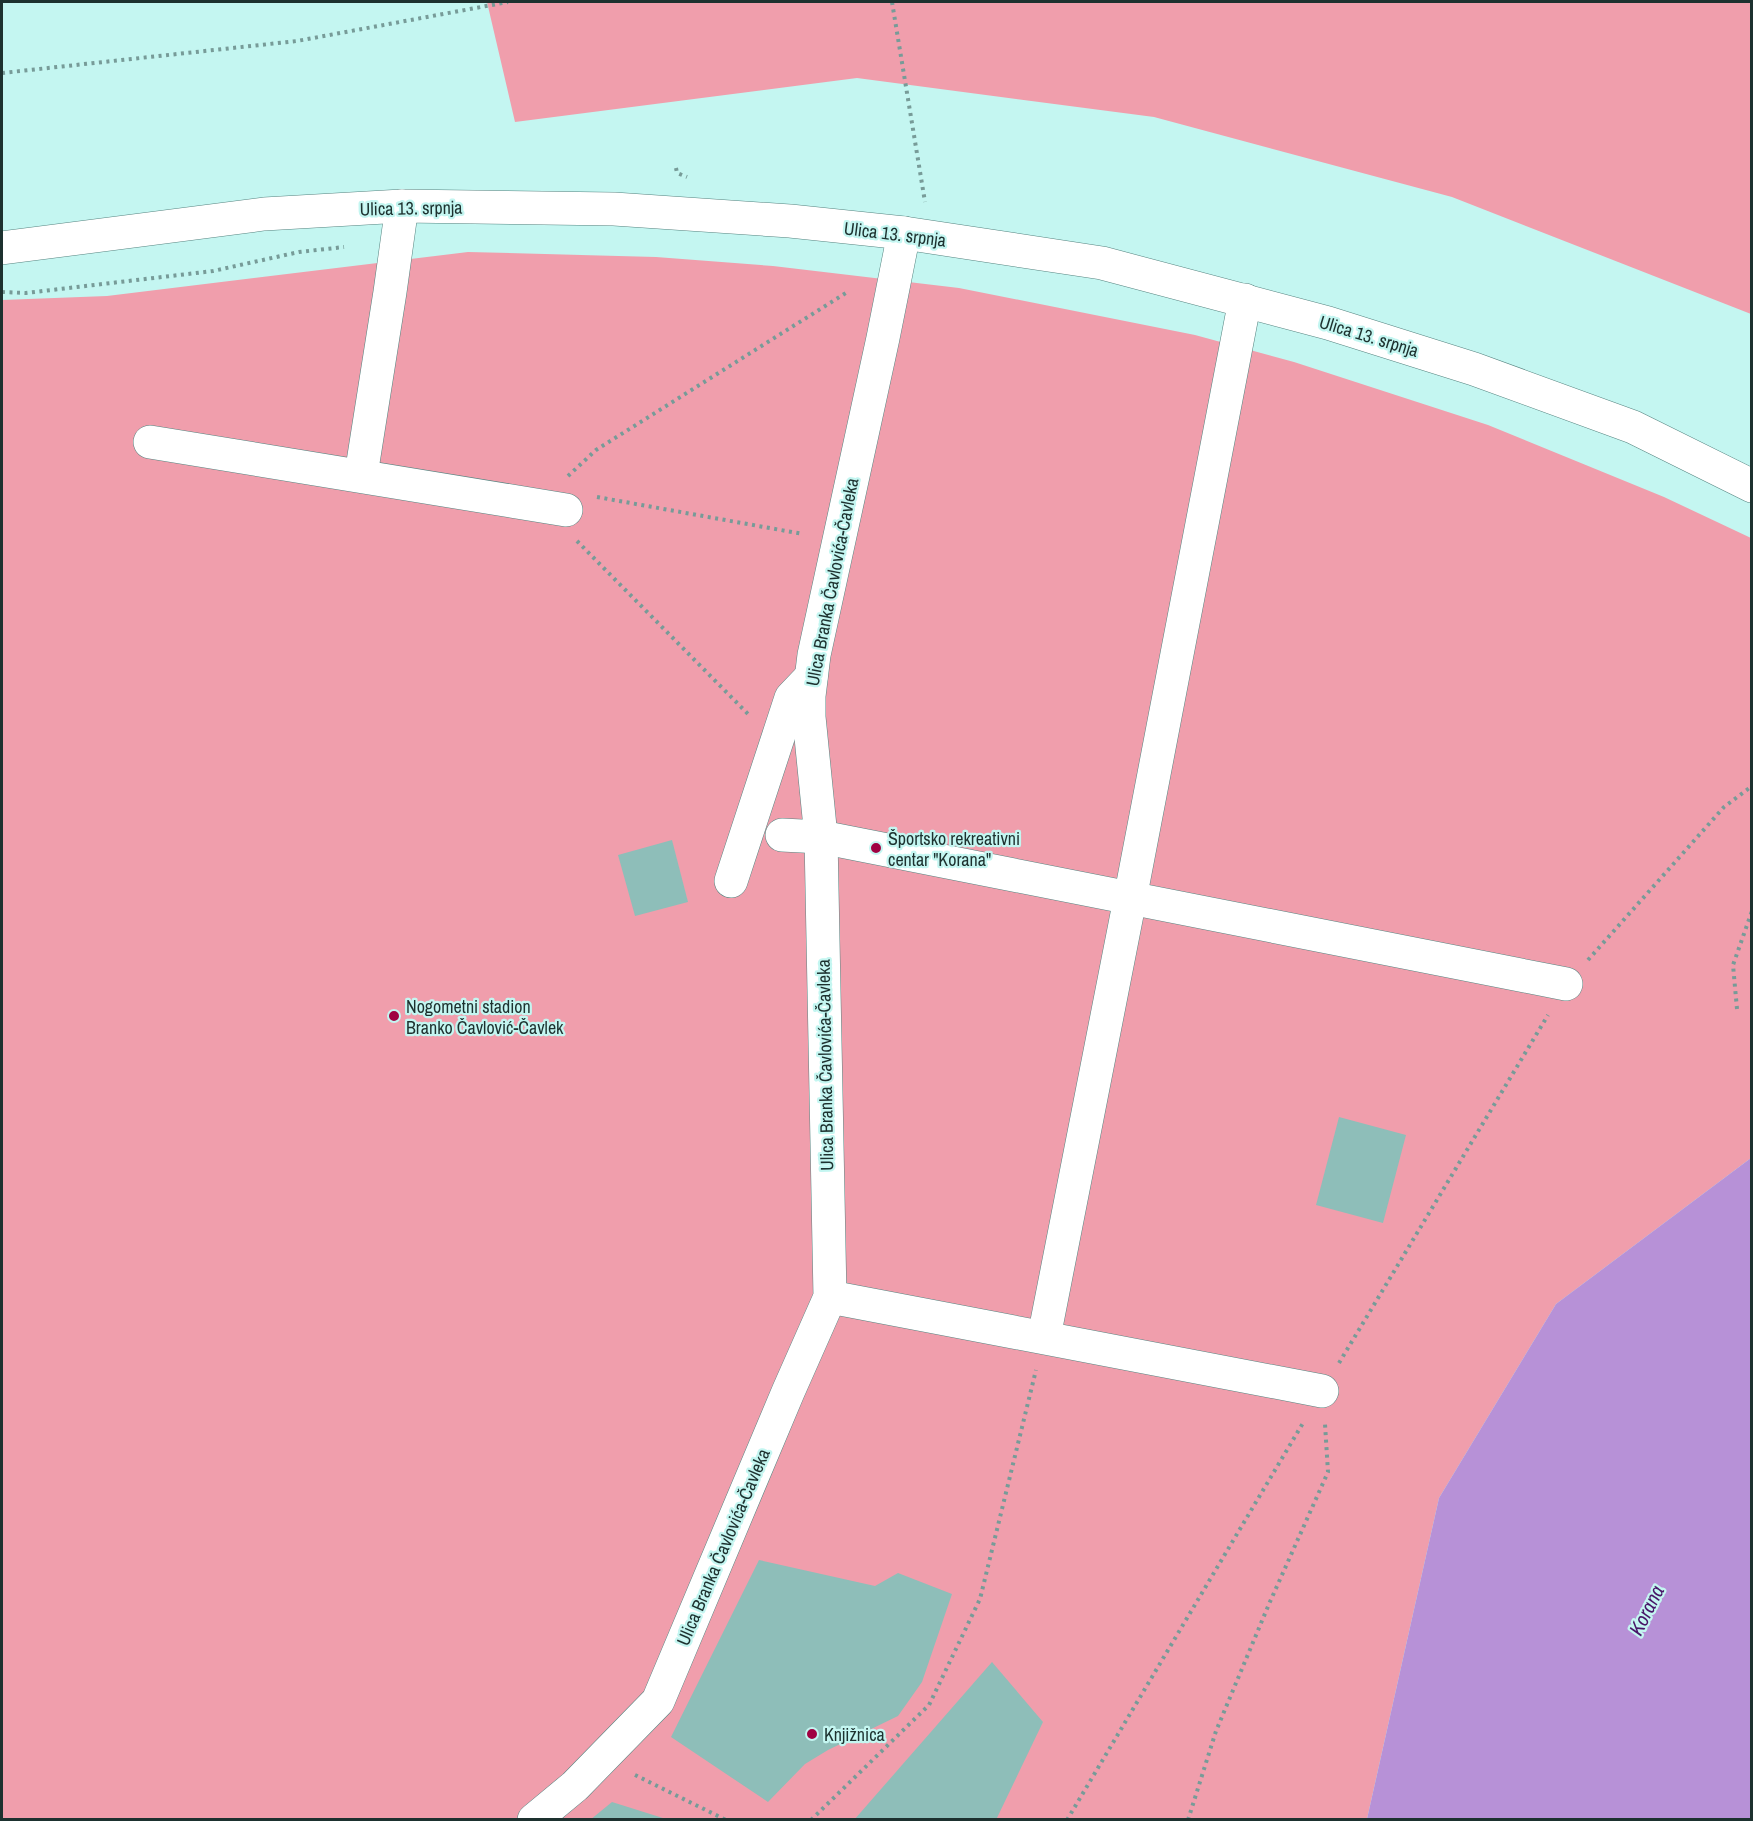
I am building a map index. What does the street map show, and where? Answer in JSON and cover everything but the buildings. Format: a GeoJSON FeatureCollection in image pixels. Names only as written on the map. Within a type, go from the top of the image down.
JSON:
{"type":"FeatureCollection","features":[{"type":"Feature","properties":{"kind":"street","name":"Ulica 13. srpnja"},"geometry":{"type":"LineString","coordinates":[[2,248],[264,214],[402,206],[614,208],[790,221],[917,235],[1102,263],[1328,323],[1474,369],[1633,427],[1752,486]]}},
{"type":"Feature","properties":{"kind":"street"},"geometry":{"type":"LineString","coordinates":[[361,475],[402,206]]}},
{"type":"Feature","properties":{"kind":"street","name":"Ulica Branka Čavlovića-Čavleka"},"geometry":{"type":"LineString","coordinates":[[534,1820],[575,1786],[658,1701],[830,1297],[821,837],[817,778],[809,717],[812,675],[814,655],[884,338],[917,235]]}},
{"type":"Feature","properties":{"kind":"street"},"geometry":{"type":"LineString","coordinates":[[1044,1337],[1131,898],[1245,300]]}},
{"type":"Feature","properties":{"kind":"street"},"geometry":{"type":"LineString","coordinates":[[150,442],[361,475],[568,501]]}},
{"type":"Feature","properties":{"kind":"street"},"geometry":{"type":"LineString","coordinates":[[731,881],[791,698],[812,675]]}},
{"type":"Feature","properties":{"kind":"street"},"geometry":{"type":"LineString","coordinates":[[782,835],[821,837],[1566,984]]}},
{"type":"Feature","properties":{"kind":"street"},"geometry":{"type":"LineString","coordinates":[[830,1297],[1322,1391]]}},
{"type":"Feature","properties":{"kind":"path"},"geometry":{"type":"LineString","coordinates":[[2,73],[297,41],[508,2]]}},
{"type":"Feature","properties":{"kind":"path"},"geometry":{"type":"LineString","coordinates":[[892,2],[917,235]]}},
{"type":"Feature","properties":{"kind":"path"},"geometry":{"type":"LineString","coordinates":[[2,292],[27,293],[213,271],[298,252],[351,246]]}},
{"type":"Feature","properties":{"kind":"path"},"geometry":{"type":"LineString","coordinates":[[750,716],[563,526],[571,481],[565,479],[596,450],[849,291]]}},
{"type":"Feature","properties":{"kind":"path"},"geometry":{"type":"LineString","coordinates":[[568,501],[803,534]]}},
{"type":"Feature","properties":{"kind":"path"},"geometry":{"type":"LineString","coordinates":[[1188,1820],[1216,1731],[1269,1604],[1329,1472],[1322,1391],[1566,984],[1724,807],[1752,786]]}},
{"type":"Feature","properties":{"kind":"path"},"geometry":{"type":"LineString","coordinates":[[1737,1009],[1732,965],[1752,911]]}},
{"type":"Feature","properties":{"kind":"path"},"geometry":{"type":"LineString","coordinates":[[811,1820],[929,1705],[980,1599],[1044,1337]]}},
{"type":"Feature","properties":{"kind":"path"},"geometry":{"type":"LineString","coordinates":[[1067,1820],[1290,1445]]}},
{"type":"Feature","properties":{"kind":"path"},"geometry":{"type":"LineString","coordinates":[[634,1774],[726,1820]]}},
{"type":"Feature","properties":{"kind":"shaded area"},"geometry":{"type":"Polygon","coordinates":[[[487,2],[1751,2],[1751,314],[1452,197],[1154,117],[857,78],[515,122],[487,2]]]}},
{"type":"Feature","properties":{"kind":"shaded area","name":"Športsko rekreativni centar \"Korana\""},"geometry":{"type":"Polygon","coordinates":[[[468,252],[656,257],[773,266],[959,288],[1195,335],[1294,362],[1488,425],[1664,497],[1751,538],[1751,1158],[1556,1304],[1439,1498],[1367,1819],[2,1820],[2,300],[107,296],[468,252]]]}},
{"type":"Feature","properties":{"kind":"water","name":"Korana"},"geometry":{"type":"Polygon","coordinates":[[[1751,1158],[1751,1819],[1367,1819],[1439,1498],[1556,1304],[1751,1158]]]}},
{"type":"Feature","properties":{"kind":"place","name":"Športsko rekreativni centar \"Korana\""},"geometry":{"type":"Point","coordinates":[876,848]}},
{"type":"Feature","properties":{"kind":"place","name":"Nogometni stadion Branko Čavlović-Čavlek"},"geometry":{"type":"Point","coordinates":[394,1016]}},
{"type":"Feature","properties":{"kind":"place","name":"Knjižnica"},"geometry":{"type":"Point","coordinates":[812,1734]}}]}
